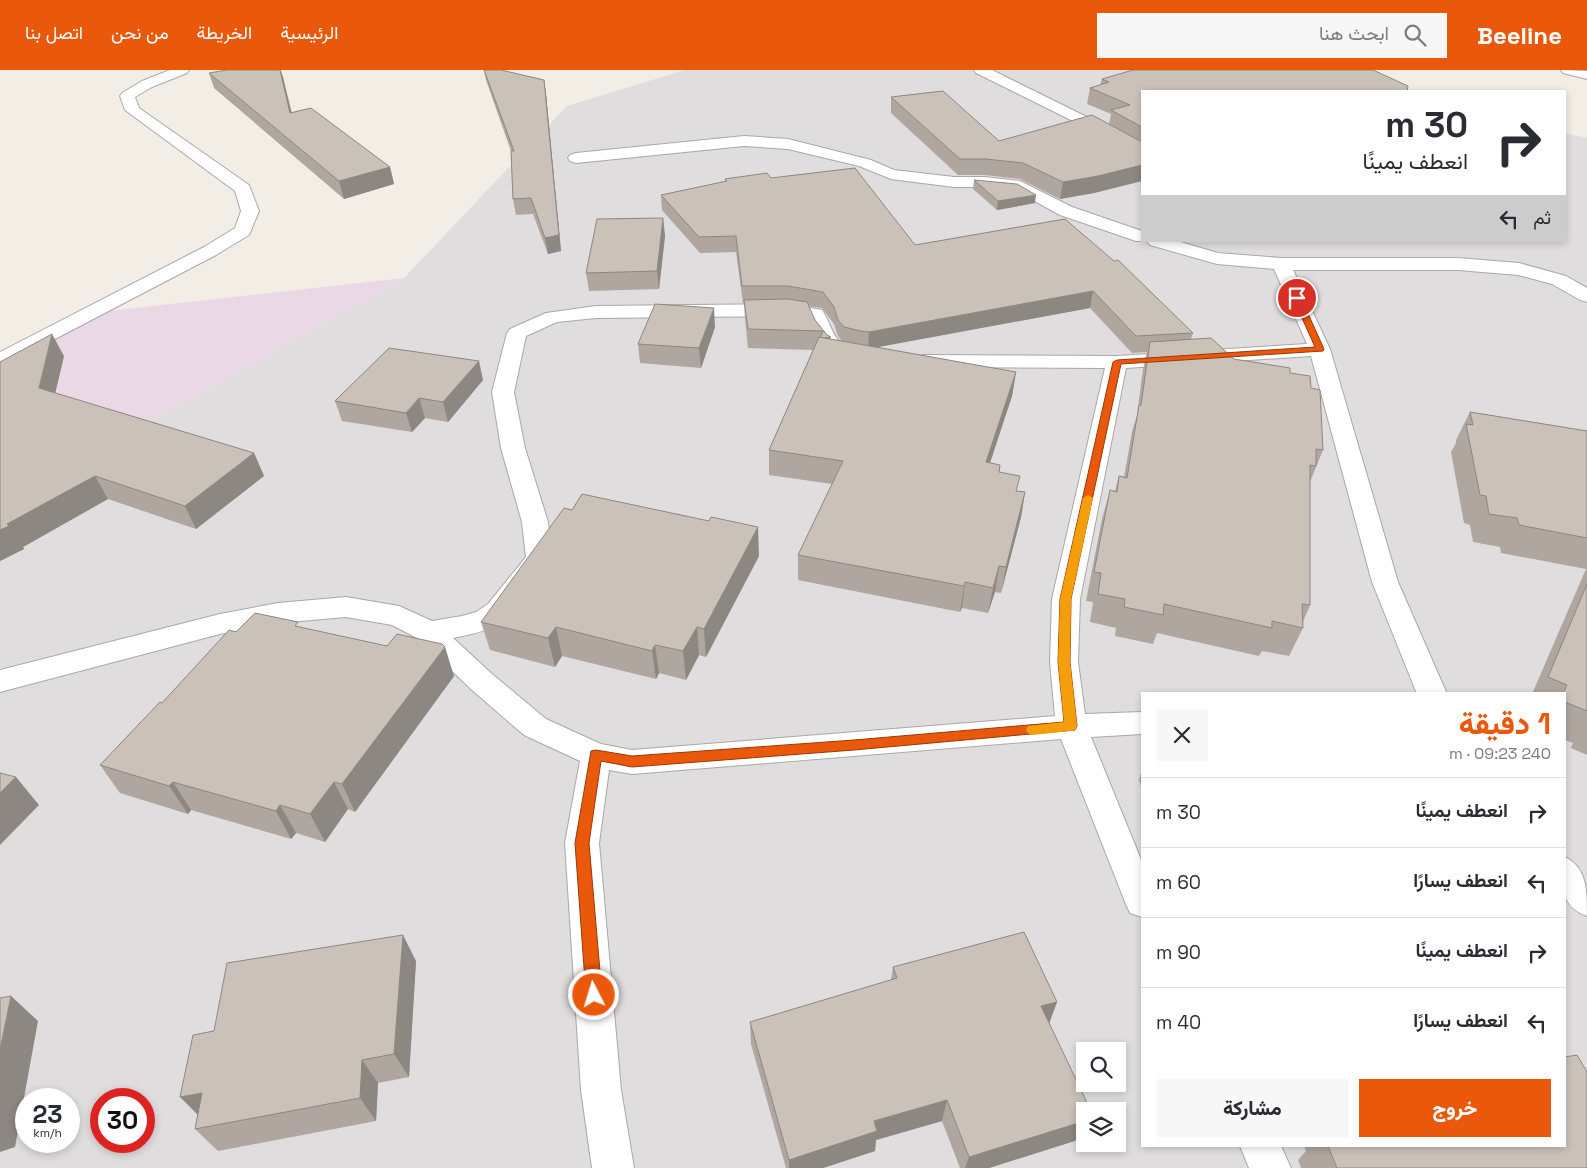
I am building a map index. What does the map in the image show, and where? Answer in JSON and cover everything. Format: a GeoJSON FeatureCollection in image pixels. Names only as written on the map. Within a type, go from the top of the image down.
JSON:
{"type":"FeatureCollection","features":[{"type":"Feature","properties":{"kind":"street"},"geometry":{"type":"LineString","coordinates":[[0,360],[243,232],[250,210],[243,190],[132,110],[127,96],[147,84],[182,70]]}},
{"type":"Feature","properties":{"kind":"street"},"geometry":{"type":"LineString","coordinates":[[981,70],[1096,127],[1141,152]]}},
{"type":"Feature","properties":{"kind":"street"},"geometry":{"type":"LineString","coordinates":[[1568,70],[1587,76]]}},
{"type":"Feature","properties":{"kind":"street"},"geometry":{"type":"LineString","coordinates":[[576,158],[674,150],[744,141],[788,144],[865,163],[892,174],[954,182],[984,182],[1020,186],[1066,210],[1141,237]]}},
{"type":"Feature","properties":{"kind":"street"},"geometry":{"type":"LineString","coordinates":[[1164,242],[1216,249],[1281,264],[1458,264],[1519,269],[1560,280],[1587,296]]}},
{"type":"Feature","properties":{"kind":"street"},"geometry":{"type":"LineString","coordinates":[[1281,264],[1320,349],[1385,582],[1431,692]]}},
{"type":"Feature","properties":{"kind":"street"},"geometry":{"type":"LineString","coordinates":[[429,632],[465,626],[494,614],[519,586],[540,558],[536,522],[513,448],[503,392],[517,333],[553,318],[596,312],[788,310],[815,314],[822,325],[826,338],[835,349],[869,356]]}},
{"type":"Feature","properties":{"kind":"street"},"geometry":{"type":"LineString","coordinates":[[907,360],[936,362],[1117,362],[1320,349]]}},
{"type":"Feature","properties":{"kind":"street"},"geometry":{"type":"LineString","coordinates":[[1117,362],[1066,599],[1064,662],[1071,726],[1141,900]]}},
{"type":"Feature","properties":{"kind":"street"},"geometry":{"type":"LineString","coordinates":[[0,681],[220,624],[278,613],[346,607],[399,616],[429,632],[535,728],[596,755],[632,762],[864,745],[1071,726],[1141,723]]}},
{"type":"Feature","properties":{"kind":"street"},"geometry":{"type":"LineString","coordinates":[[596,755],[582,843],[602,1090],[613,1168]]}},
{"type":"Feature","properties":{"kind":"street"},"geometry":{"type":"LineString","coordinates":[[1566,873],[1587,901]]}},
{"type":"Feature","properties":{"kind":"street"},"geometry":{"type":"LineString","coordinates":[[1260,1147],[1270,1168]]}},
{"type":"Feature","properties":{"kind":"shaded area"},"geometry":{"type":"Polygon","coordinates":[[[685,70],[1314,70],[1141,90],[1141,242],[1566,242],[1566,133],[1587,138],[1587,1168],[0,1168],[0,488],[165,413],[404,278],[567,106],[685,70]]]}},
{"type":"Feature","properties":{"kind":"shaded area"},"geometry":{"type":"Polygon","coordinates":[[[404,278],[165,413],[0,488],[0,366],[108,311],[404,278]]]}},
{"type":"Feature","properties":{"kind":"building"},"geometry":{"type":"Polygon","coordinates":[[[227,70],[280,70],[290,113],[311,108],[390,167],[339,181],[209,73],[227,70]]]}},
{"type":"Feature","properties":{"kind":"building"},"geometry":{"type":"Polygon","coordinates":[[[484,70],[501,70],[544,80],[559,235],[545,238],[531,198],[513,199],[511,151],[514,151],[484,70]]]}},
{"type":"Feature","properties":{"kind":"building"},"geometry":{"type":"Polygon","coordinates":[[[1133,70],[1373,70],[1408,86],[1407,90],[1141,90],[1141,126],[1111,110],[1130,105],[1090,88],[1109,82],[1102,79],[1133,70]]]}},
{"type":"Feature","properties":{"kind":"building"},"geometry":{"type":"Polygon","coordinates":[[[943,91],[999,141],[1092,115],[1141,141],[1141,165],[1063,182],[1023,163],[986,159],[960,159],[891,97],[943,91]]]}},
{"type":"Feature","properties":{"kind":"building"},"geometry":{"type":"Polygon","coordinates":[[[855,168],[915,245],[1065,219],[1114,261],[1118,260],[1193,333],[1136,336],[1093,291],[869,332],[844,327],[838,320],[834,307],[823,292],[788,286],[742,286],[736,236],[699,237],[661,195],[727,181],[725,179],[767,173],[771,178],[855,168]]]}},
{"type":"Feature","properties":{"kind":"building"},"geometry":{"type":"Polygon","coordinates":[[[974,180],[1017,184],[1036,195],[998,201],[974,180]]]}},
{"type":"Feature","properties":{"kind":"building"},"geometry":{"type":"Polygon","coordinates":[[[663,218],[657,271],[586,273],[597,219],[663,218]]]}},
{"type":"Feature","properties":{"kind":"building"},"geometry":{"type":"Polygon","coordinates":[[[788,299],[807,302],[815,320],[827,335],[831,337],[820,338],[823,331],[748,329],[744,300],[788,299]]]}},
{"type":"Feature","properties":{"kind":"building"},"geometry":{"type":"Polygon","coordinates":[[[655,304],[714,308],[699,348],[638,344],[655,304]]]}},
{"type":"Feature","properties":{"kind":"building"},"geometry":{"type":"Polygon","coordinates":[[[52,334],[39,388],[254,453],[185,506],[95,476],[7,524],[9,526],[0,530],[0,362],[52,334]]]}},
{"type":"Feature","properties":{"kind":"building"},"geometry":{"type":"Polygon","coordinates":[[[819,337],[1016,372],[986,462],[1000,465],[999,472],[1020,476],[1016,491],[1025,492],[1006,567],[999,566],[993,588],[965,582],[964,586],[798,555],[843,461],[769,450],[819,337]]]}},
{"type":"Feature","properties":{"kind":"building"},"geometry":{"type":"Polygon","coordinates":[[[1211,338],[1234,359],[1290,368],[1290,373],[1310,376],[1311,388],[1320,390],[1323,450],[1316,449],[1316,466],[1310,465],[1310,605],[1302,604],[1303,628],[1272,621],[1272,628],[1164,604],[1163,615],[1124,607],[1125,599],[1098,594],[1101,573],[1094,572],[1110,490],[1117,492],[1119,476],[1127,478],[1139,405],[1141,405],[1150,342],[1211,338]]]}},
{"type":"Feature","properties":{"kind":"building"},"geometry":{"type":"Polygon","coordinates":[[[389,348],[479,361],[443,402],[419,398],[406,413],[335,401],[389,348]]]}},
{"type":"Feature","properties":{"kind":"building"},"geometry":{"type":"Polygon","coordinates":[[[1470,412],[1587,431],[1587,538],[1519,525],[1517,518],[1489,514],[1486,496],[1480,495],[1466,424],[1473,425],[1470,412]]]}},
{"type":"Feature","properties":{"kind":"building"},"geometry":{"type":"Polygon","coordinates":[[[582,494],[709,521],[711,517],[758,527],[704,629],[697,627],[683,651],[655,645],[652,651],[556,627],[548,638],[481,622],[564,508],[572,510],[582,494]]]}},
{"type":"Feature","properties":{"kind":"building"},"geometry":{"type":"Polygon","coordinates":[[[1587,584],[1587,711],[1566,702],[1566,692],[1564,692],[1567,685],[1548,677],[1587,584]]]}},
{"type":"Feature","properties":{"kind":"building"},"geometry":{"type":"Polygon","coordinates":[[[255,613],[298,622],[295,626],[387,646],[397,634],[442,644],[445,647],[342,784],[334,782],[310,814],[280,805],[276,811],[173,782],[169,786],[100,765],[160,702],[162,703],[229,630],[236,632],[255,613]]]}},
{"type":"Feature","properties":{"kind":"building"},"geometry":{"type":"Polygon","coordinates":[[[0,773],[16,777],[0,793],[0,773]]]}},
{"type":"Feature","properties":{"kind":"building"},"geometry":{"type":"Polygon","coordinates":[[[1024,932],[1057,1002],[1041,1006],[1076,1080],[1076,1092],[1082,1092],[1087,1102],[1076,1102],[1076,1124],[969,1157],[947,1100],[874,1121],[877,1131],[789,1160],[750,1022],[897,978],[893,967],[1024,932]]]}},
{"type":"Feature","properties":{"kind":"building"},"geometry":{"type":"Polygon","coordinates":[[[403,935],[394,1054],[362,1060],[360,1098],[195,1129],[202,1093],[180,1097],[193,1035],[214,1031],[227,963],[403,935]]]}},
{"type":"Feature","properties":{"kind":"building"},"geometry":{"type":"Polygon","coordinates":[[[11,996],[0,1050],[0,998],[11,996]]]}},
{"type":"Feature","properties":{"kind":"building"},"geometry":{"type":"Polygon","coordinates":[[[1577,1055],[1587,1072],[1587,1168],[1337,1168],[1328,1147],[1566,1147],[1566,1057],[1577,1055]]]}},
{"type":"Feature","properties":{"kind":"slow traffic"},"geometry":{"type":"LineString","coordinates":[[1032,730],[1071,726],[1064,662],[1066,599],[1088,498]]}},
{"type":"Feature","properties":{"kind":"route"},"geometry":{"type":"LineString","coordinates":[[594,995],[582,843],[596,755],[632,762],[1071,726],[1064,662],[1066,599],[1117,362],[1320,349],[1297,298]]}}]}
